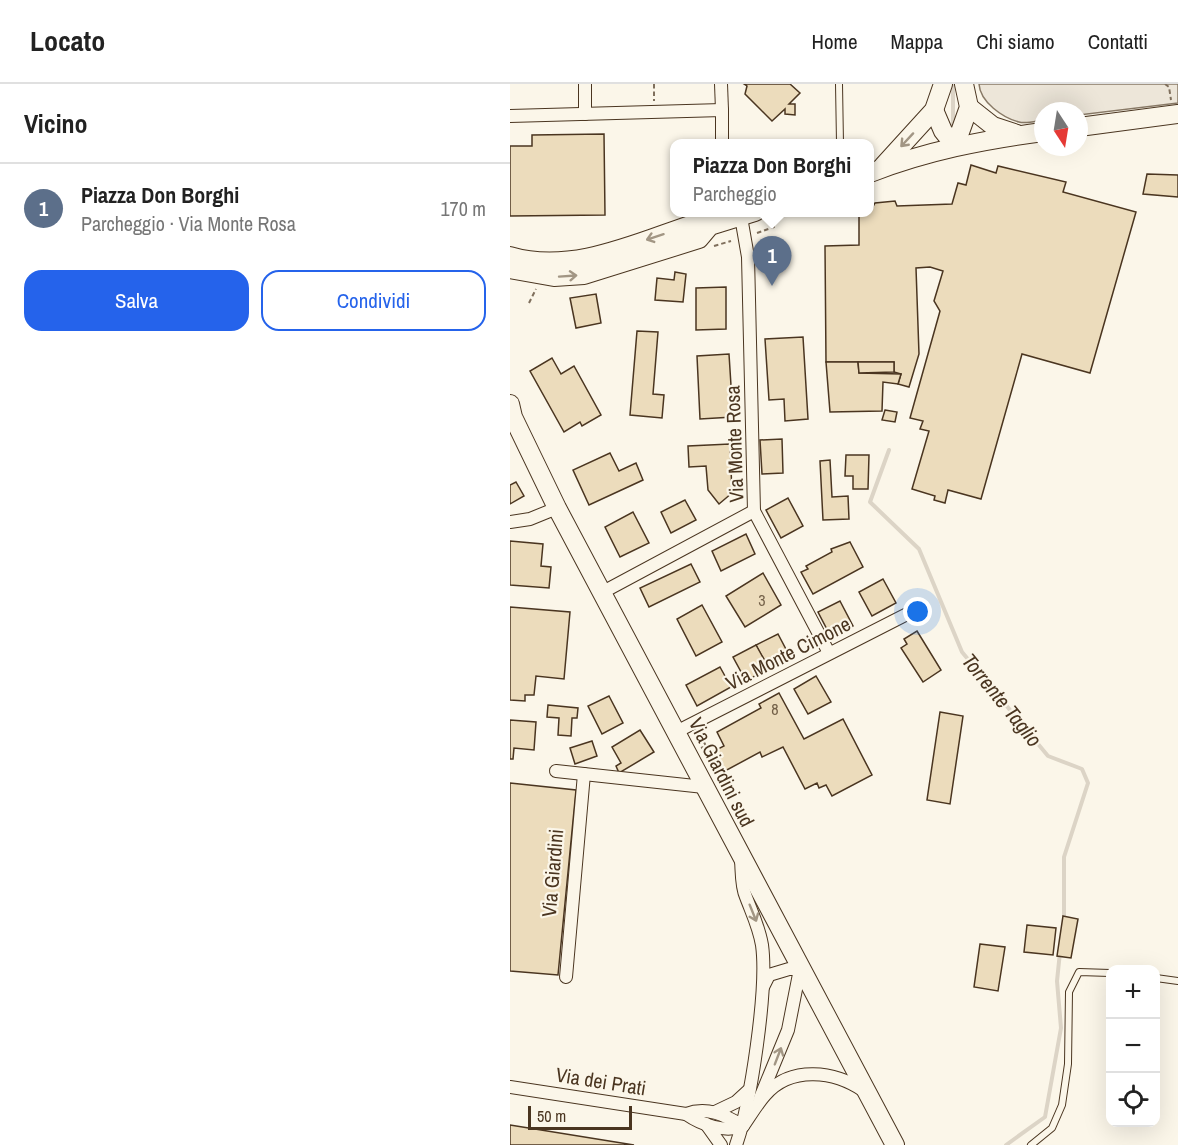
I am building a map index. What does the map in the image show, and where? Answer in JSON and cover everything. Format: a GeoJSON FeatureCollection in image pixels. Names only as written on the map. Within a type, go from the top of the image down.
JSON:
{"type":"FeatureCollection","features":[{"type":"Feature","properties":{"kind":"street"},"geometry":{"type":"LineString","coordinates":[[585,84],[585,114]]}},
{"type":"Feature","properties":{"kind":"street"},"geometry":{"type":"LineString","coordinates":[[721,84],[722,139]]}},
{"type":"Feature","properties":{"kind":"street"},"geometry":{"type":"LineString","coordinates":[[875,171],[934,110],[943,84]]}},
{"type":"Feature","properties":{"kind":"street"},"geometry":{"type":"LineString","coordinates":[[955,146],[969,107],[964,84]]}},
{"type":"Feature","properties":{"kind":"street"},"geometry":{"type":"LineString","coordinates":[[969,107],[993,126],[1019,135]]}},
{"type":"Feature","properties":{"kind":"street"},"geometry":{"type":"LineString","coordinates":[[510,116],[722,110]]}},
{"type":"Feature","properties":{"kind":"street"},"geometry":{"type":"LineString","coordinates":[[934,110],[943,131],[955,146]]}},
{"type":"Feature","properties":{"kind":"street"},"geometry":{"type":"LineString","coordinates":[[1088,126],[1178,114]]}},
{"type":"Feature","properties":{"kind":"street"},"geometry":{"type":"LineString","coordinates":[[875,171],[918,155],[955,146],[1034,133]]}},
{"type":"Feature","properties":{"kind":"street"},"geometry":{"type":"LineString","coordinates":[[510,268],[554,277],[584,275],[699,239],[710,226],[735,217]]}},
{"type":"Feature","properties":{"kind":"street","name":"Via Monte Rosa"},"geometry":{"type":"LineString","coordinates":[[741,217],[746,236],[754,511],[829,653]]}},
{"type":"Feature","properties":{"kind":"street"},"geometry":{"type":"LineString","coordinates":[[510,256],[543,262],[589,258],[699,222],[710,226]]}},
{"type":"Feature","properties":{"kind":"street","name":"Via Giardini sud"},"geometry":{"type":"LineString","coordinates":[[511,412],[557,508],[895,1145]]}},
{"type":"Feature","properties":{"kind":"street"},"geometry":{"type":"LineString","coordinates":[[510,522],[531,519],[557,508]]}},
{"type":"Feature","properties":{"kind":"street"},"geometry":{"type":"LineString","coordinates":[[603,592],[754,511]]}},
{"type":"Feature","properties":{"kind":"street","name":"Via Monte Cimone"},"geometry":{"type":"LineString","coordinates":[[676,732],[917,609]]}},
{"type":"Feature","properties":{"kind":"street"},"geometry":{"type":"LineString","coordinates":[[556,771],[704,787]]}},
{"type":"Feature","properties":{"kind":"street","name":"Via Giardini"},"geometry":{"type":"LineString","coordinates":[[566,977],[584,774]]}},
{"type":"Feature","properties":{"kind":"street"},"geometry":{"type":"LineString","coordinates":[[736,1145],[743,1126],[764,965],[761,939],[745,896],[741,856]]}},
{"type":"Feature","properties":{"kind":"street"},"geometry":{"type":"LineString","coordinates":[[754,1110],[788,1029],[800,969],[789,969],[769,975],[762,991]]}},
{"type":"Feature","properties":{"kind":"street"},"geometry":{"type":"LineString","coordinates":[[686,1114],[726,1129],[743,1126],[766,1094],[779,1084],[802,1075],[828,1075],[842,1078],[867,1093]]}},
{"type":"Feature","properties":{"kind":"street","name":"Via dei Prati"},"geometry":{"type":"LineString","coordinates":[[510,1087],[686,1114]]}},
{"type":"Feature","properties":{"kind":"street"},"geometry":{"type":"LineString","coordinates":[[715,1112],[736,1102],[748,1091]]}},
{"type":"Feature","properties":{"kind":"street"},"geometry":{"type":"LineString","coordinates":[[686,1114],[696,1110],[715,1112],[743,1126]]}},
{"type":"Feature","properties":{"kind":"street"},"geometry":{"type":"LineString","coordinates":[[705,1123],[721,1145]]}},
{"type":"Feature","properties":{"kind":"lane"},"geometry":{"type":"LineString","coordinates":[[839,84],[840,139]]}},
{"type":"Feature","properties":{"kind":"lane"},"geometry":{"type":"LineString","coordinates":[[1031,1145],[1052,1128],[1062,1105],[1068,1064],[1069,992],[1079,972],[1106,973]]}},
{"type":"Feature","properties":{"kind":"lane"},"geometry":{"type":"LineString","coordinates":[[1160,979],[1178,981]]}},
{"type":"Feature","properties":{"kind":"path"},"geometry":{"type":"LineString","coordinates":[[1166,84],[1169,87],[1171,102],[1178,101]]}},
{"type":"Feature","properties":{"kind":"path"},"geometry":{"type":"LineString","coordinates":[[746,236],[774,227],[770,217]]}},
{"type":"Feature","properties":{"kind":"shaded area"},"geometry":{"type":"Polygon","coordinates":[[[979,84],[1178,84],[1178,103],[1088,114],[1088,102],[1034,102],[1034,122],[1022,123],[1006,117],[993,108],[980,91],[979,84]]]}},
{"type":"Feature","properties":{"kind":"building"},"geometry":{"type":"Polygon","coordinates":[[[744,84],[790,84],[800,93],[789,104],[795,104],[795,115],[785,114],[785,109],[772,121],[745,94],[747,86],[744,84]]]}},
{"type":"Feature","properties":{"kind":"building"},"geometry":{"type":"Polygon","coordinates":[[[604,134],[605,215],[510,216],[510,146],[532,146],[532,135],[604,134]]]}},
{"type":"Feature","properties":{"kind":"building"},"geometry":{"type":"Polygon","coordinates":[[[971,165],[996,173],[998,166],[1066,182],[1063,192],[1136,212],[1090,373],[1022,354],[981,499],[948,490],[945,503],[934,500],[935,496],[912,489],[929,431],[920,429],[923,421],[910,418],[940,311],[934,301],[943,271],[930,267],[916,268],[919,354],[909,387],[898,384],[901,374],[894,372],[894,362],[826,362],[825,246],[859,245],[859,217],[874,217],[875,203],[895,201],[897,206],[952,204],[958,183],[966,185],[971,165]]]}},
{"type":"Feature","properties":{"kind":"building"},"geometry":{"type":"Polygon","coordinates":[[[1147,174],[1178,175],[1178,197],[1143,194],[1147,174]]]}},
{"type":"Feature","properties":{"kind":"building"},"geometry":{"type":"Polygon","coordinates":[[[675,272],[686,274],[683,302],[655,300],[657,278],[674,280],[675,272]]]}},
{"type":"Feature","properties":{"kind":"building"},"geometry":{"type":"Polygon","coordinates":[[[726,287],[726,329],[696,330],[696,288],[726,287]]]}},
{"type":"Feature","properties":{"kind":"building"},"geometry":{"type":"Polygon","coordinates":[[[596,294],[601,323],[576,328],[570,298],[596,294]]]}},
{"type":"Feature","properties":{"kind":"building"},"geometry":{"type":"Polygon","coordinates":[[[637,331],[658,332],[653,394],[664,395],[662,418],[630,415],[637,331]]]}},
{"type":"Feature","properties":{"kind":"building"},"geometry":{"type":"Polygon","coordinates":[[[803,337],[808,419],[785,421],[784,399],[769,400],[765,339],[803,337]]]}},
{"type":"Feature","properties":{"kind":"building"},"geometry":{"type":"Polygon","coordinates":[[[729,354],[733,417],[700,419],[697,356],[729,354]]]}},
{"type":"Feature","properties":{"kind":"building"},"geometry":{"type":"Polygon","coordinates":[[[552,358],[561,374],[574,366],[601,415],[582,426],[580,422],[564,432],[530,371],[552,358]]]}},
{"type":"Feature","properties":{"kind":"building"},"geometry":{"type":"Polygon","coordinates":[[[826,362],[858,362],[859,373],[901,374],[898,384],[883,382],[882,411],[830,412],[826,362]]]}},
{"type":"Feature","properties":{"kind":"building"},"geometry":{"type":"Polygon","coordinates":[[[858,362],[894,362],[894,372],[859,373],[858,362]]]}},
{"type":"Feature","properties":{"kind":"building"},"geometry":{"type":"Polygon","coordinates":[[[885,410],[897,412],[895,422],[882,420],[885,410]]]}},
{"type":"Feature","properties":{"kind":"building"},"geometry":{"type":"Polygon","coordinates":[[[782,439],[783,473],[762,474],[760,440],[782,439]]]}},
{"type":"Feature","properties":{"kind":"building"},"geometry":{"type":"Polygon","coordinates":[[[730,444],[732,493],[719,504],[708,490],[706,466],[689,467],[688,446],[730,444]]]}},
{"type":"Feature","properties":{"kind":"building"},"geometry":{"type":"Polygon","coordinates":[[[610,453],[619,471],[636,463],[643,480],[589,505],[573,470],[610,453]]]}},
{"type":"Feature","properties":{"kind":"building"},"geometry":{"type":"Polygon","coordinates":[[[846,455],[869,455],[868,489],[853,489],[853,476],[845,476],[846,455]]]}},
{"type":"Feature","properties":{"kind":"building"},"geometry":{"type":"Polygon","coordinates":[[[830,460],[832,497],[848,496],[849,519],[823,520],[820,461],[830,460]]]}},
{"type":"Feature","properties":{"kind":"building"},"geometry":{"type":"Polygon","coordinates":[[[516,482],[524,496],[510,504],[510,485],[516,482]]]}},
{"type":"Feature","properties":{"kind":"building"},"geometry":{"type":"Polygon","coordinates":[[[788,498],[803,526],[781,538],[766,510],[788,498]]]}},
{"type":"Feature","properties":{"kind":"building"},"geometry":{"type":"Polygon","coordinates":[[[685,500],[696,520],[671,533],[661,512],[685,500]]]}},
{"type":"Feature","properties":{"kind":"building"},"geometry":{"type":"Polygon","coordinates":[[[633,512],[649,543],[620,557],[605,527],[633,512]]]}},
{"type":"Feature","properties":{"kind":"building"},"geometry":{"type":"Polygon","coordinates":[[[746,534],[755,554],[721,571],[712,551],[746,534]]]}},
{"type":"Feature","properties":{"kind":"building"},"geometry":{"type":"Polygon","coordinates":[[[510,541],[543,544],[541,566],[551,567],[549,588],[510,585],[510,541]]]}},
{"type":"Feature","properties":{"kind":"building"},"geometry":{"type":"Polygon","coordinates":[[[850,542],[863,567],[813,594],[801,572],[808,569],[806,566],[832,552],[831,549],[850,542]]]}},
{"type":"Feature","properties":{"kind":"building"},"geometry":{"type":"Polygon","coordinates":[[[691,564],[700,582],[649,607],[640,588],[691,564]]]}},
{"type":"Feature","properties":{"kind":"building"},"geometry":{"type":"Polygon","coordinates":[[[763,573],[781,605],[745,627],[726,596],[763,573]]]}},
{"type":"Feature","properties":{"kind":"building"},"geometry":{"type":"Polygon","coordinates":[[[883,579],[896,603],[872,616],[859,592],[883,579]]]}},
{"type":"Feature","properties":{"kind":"building"},"geometry":{"type":"Polygon","coordinates":[[[840,601],[853,626],[831,637],[818,612],[840,601]]]}},
{"type":"Feature","properties":{"kind":"building"},"geometry":{"type":"Polygon","coordinates":[[[702,605],[722,642],[696,656],[677,619],[702,605]]]}},
{"type":"Feature","properties":{"kind":"building"},"geometry":{"type":"Polygon","coordinates":[[[510,607],[570,612],[564,679],[536,676],[534,695],[525,695],[525,701],[510,700],[510,607]]]}},
{"type":"Feature","properties":{"kind":"building"},"geometry":{"type":"Polygon","coordinates":[[[917,631],[941,670],[923,682],[901,648],[907,644],[904,639],[917,631]]]}},
{"type":"Feature","properties":{"kind":"building"},"geometry":{"type":"Polygon","coordinates":[[[778,634],[789,655],[767,666],[756,645],[778,634]]]}},
{"type":"Feature","properties":{"kind":"building"},"geometry":{"type":"Polygon","coordinates":[[[756,645],[769,668],[746,681],[733,657],[756,645]]]}},
{"type":"Feature","properties":{"kind":"building"},"geometry":{"type":"Polygon","coordinates":[[[720,667],[731,687],[697,706],[686,685],[720,667]]]}},
{"type":"Feature","properties":{"kind":"building"},"geometry":{"type":"Polygon","coordinates":[[[816,676],[831,702],[808,714],[794,689],[816,676]]]}},
{"type":"Feature","properties":{"kind":"building"},"geometry":{"type":"Polygon","coordinates":[[[779,693],[804,739],[843,719],[872,775],[832,796],[826,785],[819,788],[817,783],[805,789],[783,747],[762,757],[760,752],[725,771],[714,751],[724,746],[717,732],[761,708],[759,704],[779,693]]]}},
{"type":"Feature","properties":{"kind":"building"},"geometry":{"type":"Polygon","coordinates":[[[609,696],[623,723],[602,734],[588,706],[609,696]]]}},
{"type":"Feature","properties":{"kind":"building"},"geometry":{"type":"Polygon","coordinates":[[[548,705],[578,708],[577,718],[572,718],[571,736],[558,735],[559,718],[547,717],[548,705]]]}},
{"type":"Feature","properties":{"kind":"building"},"geometry":{"type":"Polygon","coordinates":[[[940,712],[963,716],[950,804],[927,800],[940,712]]]}},
{"type":"Feature","properties":{"kind":"building"},"geometry":{"type":"Polygon","coordinates":[[[510,720],[536,722],[534,750],[514,748],[513,759],[510,759],[510,720]]]}},
{"type":"Feature","properties":{"kind":"building"},"geometry":{"type":"Polygon","coordinates":[[[640,730],[654,752],[619,773],[616,766],[621,763],[612,747],[640,730]]]}},
{"type":"Feature","properties":{"kind":"building"},"geometry":{"type":"Polygon","coordinates":[[[592,741],[597,756],[575,764],[570,748],[592,741]]]}},
{"type":"Feature","properties":{"kind":"building"},"geometry":{"type":"Polygon","coordinates":[[[510,783],[576,790],[558,975],[510,971],[510,783]]]}},
{"type":"Feature","properties":{"kind":"building"},"geometry":{"type":"Polygon","coordinates":[[[1063,916],[1078,919],[1071,958],[1057,956],[1063,916]]]}},
{"type":"Feature","properties":{"kind":"building"},"geometry":{"type":"Polygon","coordinates":[[[1027,925],[1056,928],[1053,955],[1024,952],[1027,925]]]}},
{"type":"Feature","properties":{"kind":"building"},"geometry":{"type":"Polygon","coordinates":[[[980,944],[1005,947],[998,991],[974,987],[980,944]]]}},
{"type":"Feature","properties":{"kind":"building"},"geometry":{"type":"Polygon","coordinates":[[[510,1125],[634,1145],[510,1145],[510,1125]]]}},
{"type":"Feature","properties":{"kind":"waterway","name":"Torrente Taglio"},"geometry":{"type":"LineString","coordinates":[[953,84],[953,129]]}},
{"type":"Feature","properties":{"kind":"waterway","name":"Torrente Taglio"},"geometry":{"type":"LineString","coordinates":[[889,450],[870,502],[919,549],[962,652],[1048,756],[1082,769],[1088,783],[1064,857],[1064,921]]}},
{"type":"Feature","properties":{"kind":"waterway","name":"Torrente Taglio"},"geometry":{"type":"LineString","coordinates":[[1006,1145],[1045,1117],[1061,1028],[1057,981],[1060,952]]}},
{"type":"Feature","properties":{"kind":"place","name":"Piazza Don Borghi"},"geometry":{"type":"Point","coordinates":[772,286]}}]}
